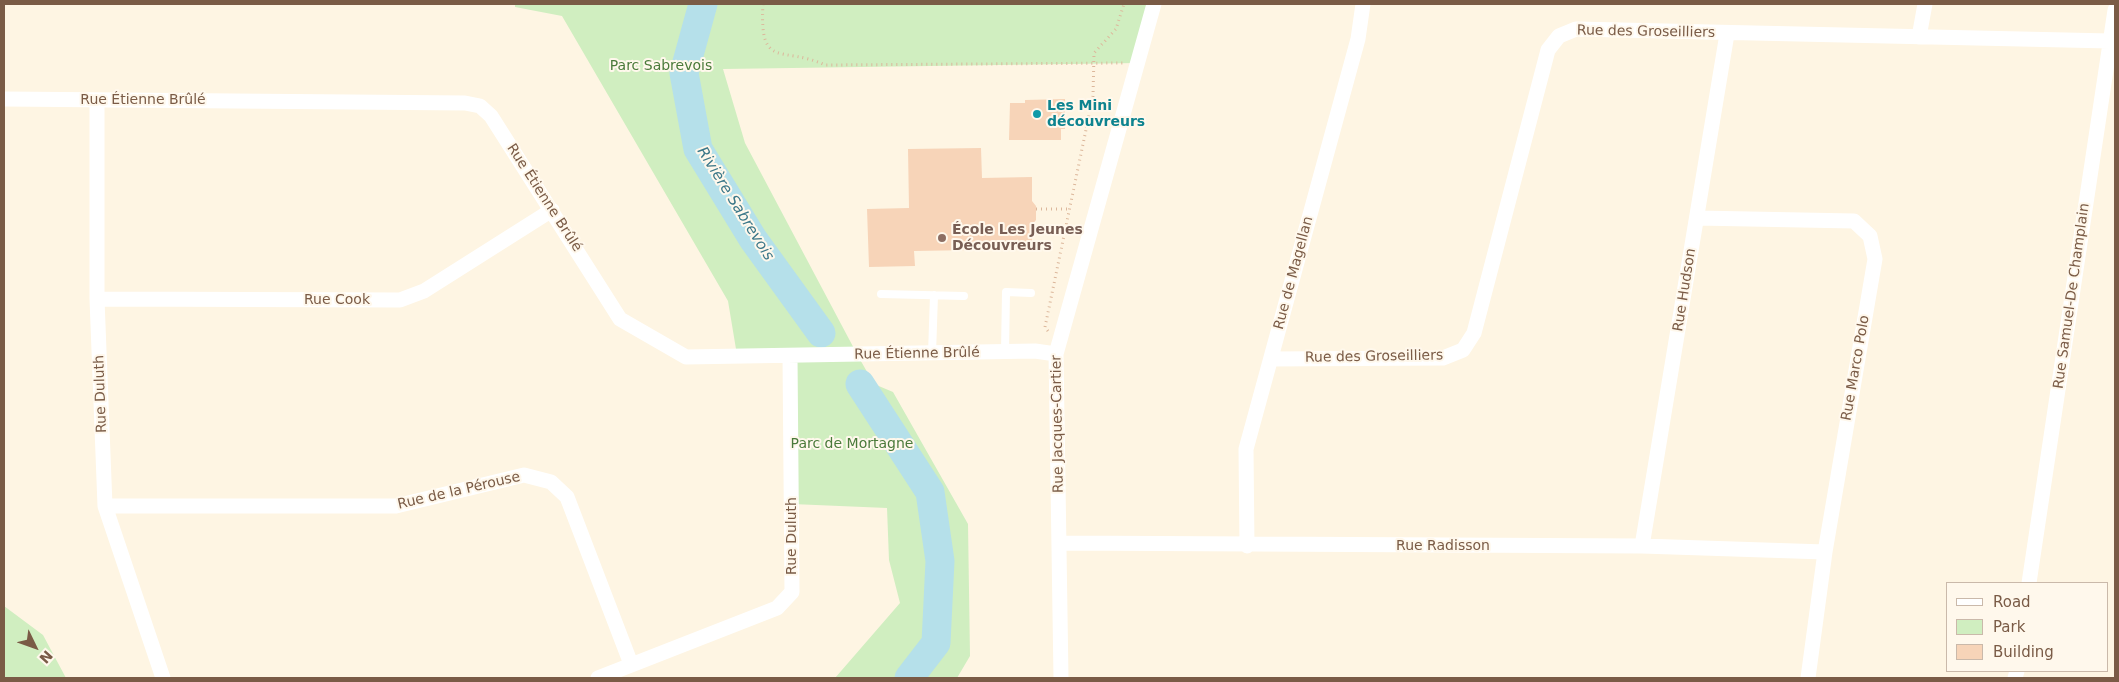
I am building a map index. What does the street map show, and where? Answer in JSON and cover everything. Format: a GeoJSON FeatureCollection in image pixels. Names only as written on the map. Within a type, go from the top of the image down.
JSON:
{"type":"FeatureCollection","features":[{"type":"Feature","properties":{"kind":"street","name":"Rue Jacques-Cartier"},"geometry":{"type":"LineString","coordinates":[[1061,678],[1056,354],[1154,4]]}},
{"type":"Feature","properties":{"kind":"street","name":"Rue de Magellan"},"geometry":{"type":"LineString","coordinates":[[1247,546],[1246,449],[1358,39],[1363,4]]}},
{"type":"Feature","properties":{"kind":"street"},"geometry":{"type":"LineString","coordinates":[[1919,37],[1925,4]]}},
{"type":"Feature","properties":{"kind":"street","name":"Rue Samuel-De Champlain"},"geometry":{"type":"LineString","coordinates":[[2030,582],[2115,10]]}},
{"type":"Feature","properties":{"kind":"street","name":"Rue des Groseilliers"},"geometry":{"type":"LineString","coordinates":[[1271,359],[1443,358],[1463,350],[1474,333],[1548,50],[1559,36],[1576,29],[1727,34],[2110,41]]}},
{"type":"Feature","properties":{"kind":"street","name":"Rue Hudson"},"geometry":{"type":"LineString","coordinates":[[1642,546],[1727,34]]}},
{"type":"Feature","properties":{"kind":"street","name":"Rue Étienne Brûlé"},"geometry":{"type":"LineString","coordinates":[[4,99],[465,103],[480,106],[491,116],[620,319],[686,357],[1035,351],[1056,354]]}},
{"type":"Feature","properties":{"kind":"street","name":"Rue Duluth"},"geometry":{"type":"LineString","coordinates":[[97,100],[97,299],[105,506],[163,678]]}},
{"type":"Feature","properties":{"kind":"street","name":"Rue Cook"},"geometry":{"type":"LineString","coordinates":[[97,299],[400,300],[424,291],[552,210]]}},
{"type":"Feature","properties":{"kind":"street","name":"Rue Marco Polo"},"geometry":{"type":"LineString","coordinates":[[1696,218],[1854,221],[1870,236],[1875,258],[1825,552],[1808,678]]}},
{"type":"Feature","properties":{"kind":"street","name":"Rue Duluth"},"geometry":{"type":"LineString","coordinates":[[598,678],[777,608],[792,592],[790,356]]}},
{"type":"Feature","properties":{"kind":"street","name":"Rue de la Pérouse"},"geometry":{"type":"LineString","coordinates":[[105,506],[396,506],[524,475],[551,482],[567,497],[631,664]]}},
{"type":"Feature","properties":{"kind":"street","name":"Rue Radisson"},"geometry":{"type":"LineString","coordinates":[[1060,543],[1247,546],[1642,546],[1825,552]]}},
{"type":"Feature","properties":{"kind":"lane"},"geometry":{"type":"LineString","coordinates":[[1005,352],[1006,292],[1031,292]]}},
{"type":"Feature","properties":{"kind":"lane"},"geometry":{"type":"LineString","coordinates":[[881,294],[964,296]]}},
{"type":"Feature","properties":{"kind":"lane"},"geometry":{"type":"LineString","coordinates":[[932,354],[934,295]]}},
{"type":"Feature","properties":{"kind":"path"},"geometry":{"type":"LineString","coordinates":[[763,4],[763,37],[769,49],[778,54],[810,58],[825,65],[1138,63]]}},
{"type":"Feature","properties":{"kind":"path"},"geometry":{"type":"LineString","coordinates":[[1061,334],[1048,331],[1046,327],[1055,272],[1071,209],[1093,96],[1094,53],[1116,29],[1124,4]]}},
{"type":"Feature","properties":{"kind":"path"},"geometry":{"type":"LineString","coordinates":[[1065,125],[1087,126]]}},
{"type":"Feature","properties":{"kind":"path"},"geometry":{"type":"LineString","coordinates":[[1036,209],[1071,209]]}},
{"type":"Feature","properties":{"kind":"green space","name":"Parc Sabrevois"},"geometry":{"type":"Polygon","coordinates":[[[515,4],[1154,4],[1138,63],[723,69],[745,143],[858,356],[874,384],[893,392],[968,524],[970,656],[957,678],[835,678],[900,603],[889,560],[887,508],[792,504],[790,356],[737,355],[728,301],[562,16],[515,7],[515,4]]]}},
{"type":"Feature","properties":{"kind":"green space"},"geometry":{"type":"Polygon","coordinates":[[[4,606],[43,635],[66,678],[4,678],[4,606]]]}},
{"type":"Feature","properties":{"kind":"building","name":"Les Mini découvreurs"},"geometry":{"type":"Polygon","coordinates":[[[1065,99],[1065,129],[1061,129],[1061,140],[1009,140],[1010,103],[1025,103],[1025,100],[1065,99]]]}},
{"type":"Feature","properties":{"kind":"building"},"geometry":{"type":"Polygon","coordinates":[[[981,148],[982,178],[1032,177],[1032,201],[1036,206],[1036,220],[1032,225],[1032,249],[914,251],[915,266],[869,267],[867,209],[909,208],[908,149],[981,148]]]}},
{"type":"Feature","properties":{"kind":"waterway","name":"Rivière Sabrevois"},"geometry":{"type":"LineString","coordinates":[[703,4],[684,73],[698,149],[753,239],[821,333]]}},
{"type":"Feature","properties":{"kind":"waterway","name":"Rivière Sabrevois"},"geometry":{"type":"LineString","coordinates":[[860,384],[930,492],[940,561],[936,643],[909,678]]}},
{"type":"Feature","properties":{"kind":"place","name":"Les Mini découvreurs"},"geometry":{"type":"Point","coordinates":[1037,114]}},
{"type":"Feature","properties":{"kind":"place","name":"École Les Jeunes Découvreurs"},"geometry":{"type":"Point","coordinates":[942,238]}},
{"type":"Feature","properties":{"kind":"park label","name":"Parc de Mortagne"},"geometry":{"type":"Point","coordinates":[852,444]}}]}
